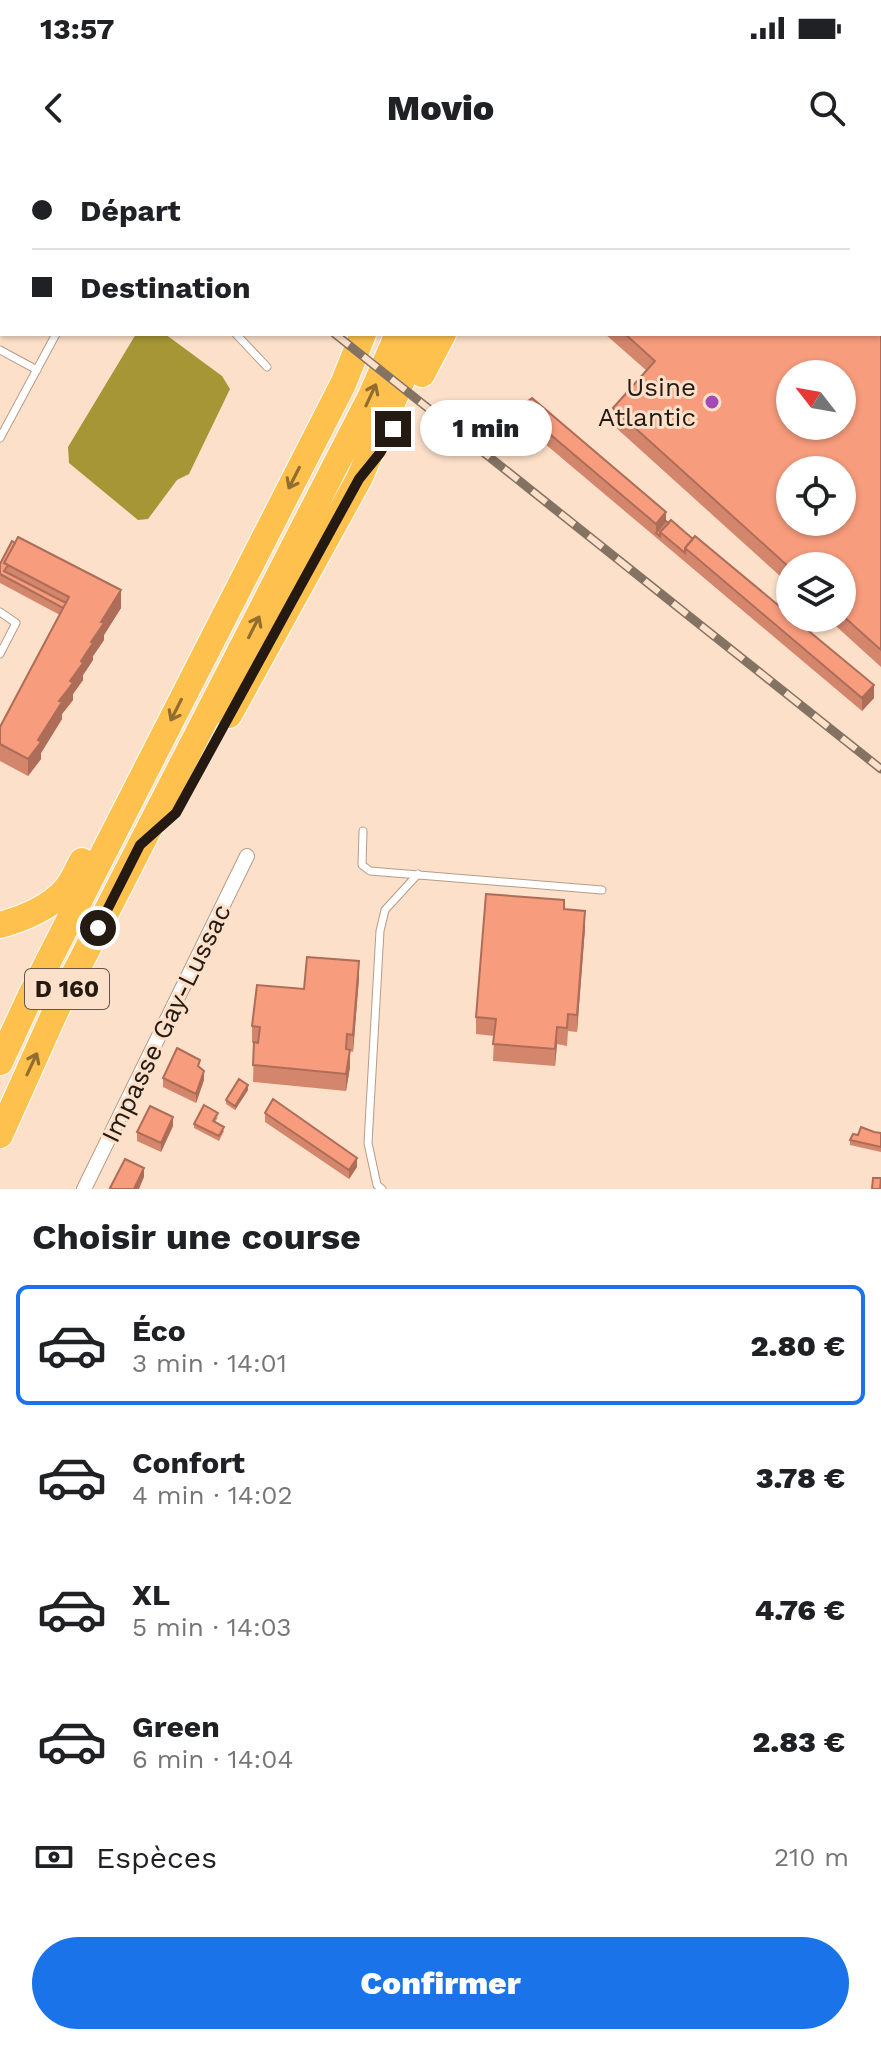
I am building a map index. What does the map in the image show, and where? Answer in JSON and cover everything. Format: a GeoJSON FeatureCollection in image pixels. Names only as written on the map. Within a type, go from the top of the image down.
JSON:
{"type":"FeatureCollection","features":[{"type":"Feature","properties":{"kind":"highway","name":"D 160"},"geometry":{"type":"LineString","coordinates":[[0,1062],[343,384],[362,336]]}},
{"type":"Feature","properties":{"kind":"highway","name":"D 160"},"geometry":{"type":"LineString","coordinates":[[0,1135],[56,1010],[371,396],[397,336]]}},
{"type":"Feature","properties":{"kind":"highway"},"geometry":{"type":"LineString","coordinates":[[140,845],[176,813],[359,479],[421,336]]}},
{"type":"Feature","properties":{"kind":"highway"},"geometry":{"type":"LineString","coordinates":[[359,479],[380,453],[442,336]]}},
{"type":"Feature","properties":{"kind":"highway"},"geometry":{"type":"LineString","coordinates":[[0,925],[17,921],[44,907],[66,889],[94,842],[122,817]]}},
{"type":"Feature","properties":{"kind":"street","name":"Impasse Gay-Lussac"},"geometry":{"type":"LineString","coordinates":[[84,1189],[247,856]]}},
{"type":"Feature","properties":{"kind":"lane"},"geometry":{"type":"LineString","coordinates":[[0,436],[55,336]]}},
{"type":"Feature","properties":{"kind":"lane"},"geometry":{"type":"LineString","coordinates":[[238,336],[267,367]]}},
{"type":"Feature","properties":{"kind":"lane"},"geometry":{"type":"LineString","coordinates":[[0,350],[37,370]]}},
{"type":"Feature","properties":{"kind":"lane"},"geometry":{"type":"LineString","coordinates":[[0,612],[16,623],[0,654]]}},
{"type":"Feature","properties":{"kind":"lane"},"geometry":{"type":"LineString","coordinates":[[363,831],[362,865],[370,871],[602,890]]}},
{"type":"Feature","properties":{"kind":"lane"},"geometry":{"type":"LineString","coordinates":[[382,1189],[377,1185],[368,1143],[380,931],[385,910],[418,874]]}},
{"type":"Feature","properties":{"kind":"shaded area"},"geometry":{"type":"Polygon","coordinates":[[[135,336],[168,336],[222,376],[230,389],[189,474],[177,480],[148,519],[138,520],[69,463],[68,447],[135,336]]]}},
{"type":"Feature","properties":{"kind":"building","name":"Usine Atlantic"},"geometry":{"type":"Polygon","coordinates":[[[627,336],[881,336],[881,650],[856,628],[856,552],[776,552],[776,555],[613,408],[655,361],[627,336]]]}},
{"type":"Feature","properties":{"kind":"building"},"geometry":{"type":"Polygon","coordinates":[[[532,398],[666,512],[656,524],[519,408],[532,398]]]}},
{"type":"Feature","properties":{"kind":"building"},"geometry":{"type":"Polygon","coordinates":[[[671,520],[693,539],[685,548],[685,553],[660,532],[671,520]]]}},
{"type":"Feature","properties":{"kind":"building"},"geometry":{"type":"Polygon","coordinates":[[[666,521],[669,523],[660,536],[656,533],[666,521]]]}},
{"type":"Feature","properties":{"kind":"building"},"geometry":{"type":"Polygon","coordinates":[[[695,536],[776,603],[776,625],[685,548],[695,536]]]}},
{"type":"Feature","properties":{"kind":"building"},"geometry":{"type":"Polygon","coordinates":[[[18,537],[121,590],[101,622],[104,623],[81,661],[83,663],[70,681],[73,683],[59,701],[62,702],[38,740],[41,742],[28,759],[0,744],[0,727],[69,597],[4,563],[18,537]]]}},
{"type":"Feature","properties":{"kind":"building"},"geometry":{"type":"Polygon","coordinates":[[[12,541],[15,543],[4,563],[8,565],[4,571],[66,603],[63,608],[0,574],[0,564],[12,541]]]}},
{"type":"Feature","properties":{"kind":"building"},"geometry":{"type":"Polygon","coordinates":[[[784,632],[810,632],[874,685],[862,698],[784,632]]]}},
{"type":"Feature","properties":{"kind":"building"},"geometry":{"type":"Polygon","coordinates":[[[486,894],[564,900],[564,909],[585,911],[577,1015],[568,1014],[567,1028],[557,1027],[555,1049],[493,1044],[496,1019],[476,1017],[486,894]]]}},
{"type":"Feature","properties":{"kind":"building"},"geometry":{"type":"Polygon","coordinates":[[[307,957],[359,961],[353,1035],[347,1034],[346,1049],[350,1050],[346,1074],[253,1065],[254,1042],[258,1043],[260,1027],[252,1026],[257,985],[304,989],[307,957]]]}},
{"type":"Feature","properties":{"kind":"building"},"geometry":{"type":"Polygon","coordinates":[[[177,1048],[200,1060],[198,1066],[204,1071],[196,1094],[163,1078],[177,1048]]]}},
{"type":"Feature","properties":{"kind":"building"},"geometry":{"type":"Polygon","coordinates":[[[239,1079],[248,1085],[235,1106],[226,1100],[239,1079]]]}},
{"type":"Feature","properties":{"kind":"building"},"geometry":{"type":"Polygon","coordinates":[[[273,1099],[357,1158],[349,1170],[265,1113],[273,1099]]]}},
{"type":"Feature","properties":{"kind":"building"},"geometry":{"type":"Polygon","coordinates":[[[204,1105],[218,1113],[213,1121],[224,1127],[219,1136],[194,1124],[204,1105]]]}},
{"type":"Feature","properties":{"kind":"building"},"geometry":{"type":"Polygon","coordinates":[[[150,1106],[173,1117],[161,1143],[137,1132],[150,1106]]]}},
{"type":"Feature","properties":{"kind":"building"},"geometry":{"type":"Polygon","coordinates":[[[861,1127],[881,1133],[881,1147],[850,1140],[853,1134],[858,1135],[861,1127]]]}},
{"type":"Feature","properties":{"kind":"building"},"geometry":{"type":"Polygon","coordinates":[[[125,1159],[144,1168],[134,1189],[110,1188],[125,1159]]]}},
{"type":"Feature","properties":{"kind":"building"},"geometry":{"type":"Polygon","coordinates":[[[873,1178],[881,1178],[880,1189],[872,1189],[873,1178]]]}},
{"type":"Feature","properties":{"kind":"railway"},"geometry":{"type":"LineString","coordinates":[[338,336],[881,769]]}},
{"type":"Feature","properties":{"kind":"place","name":"Usine Atlantic"},"geometry":{"type":"Point","coordinates":[712,402]}},
{"type":"Feature","properties":{"kind":"route"},"geometry":{"type":"LineString","coordinates":[[98,928],[140,845],[176,813],[359,479],[380,453],[393,429]]}}]}
